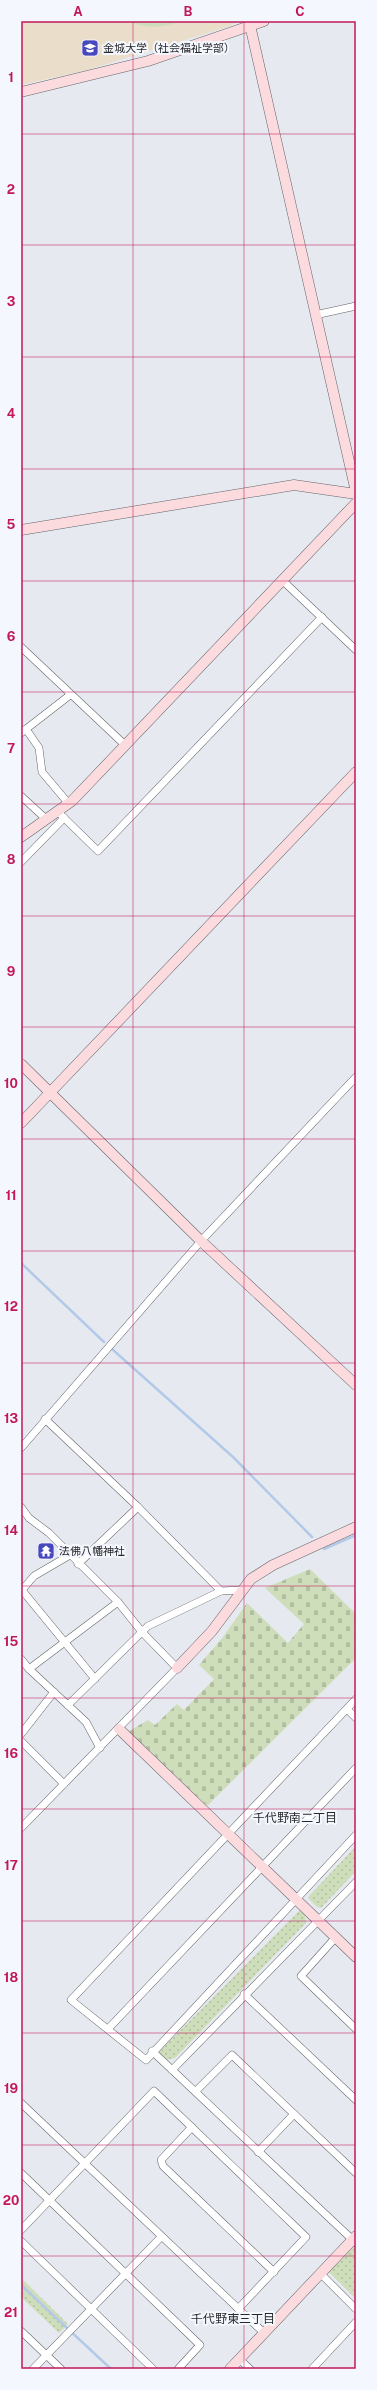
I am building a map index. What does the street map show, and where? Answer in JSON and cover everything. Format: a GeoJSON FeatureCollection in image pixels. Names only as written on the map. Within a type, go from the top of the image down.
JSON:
{"type":"FeatureCollection","features":[{"type":"Feature","properties":{"kind":"street"},"geometry":{"type":"LineString","coordinates":[[21,92],[148,61],[250,23],[264,21]]}},
{"type":"Feature","properties":{"kind":"street"},"geometry":{"type":"LineString","coordinates":[[21,530],[294,485],[356,493],[250,23]]}},
{"type":"Feature","properties":{"kind":"street"},"geometry":{"type":"LineString","coordinates":[[315,315],[356,306]]}},
{"type":"Feature","properties":{"kind":"street"},"geometry":{"type":"LineString","coordinates":[[21,862],[69,804],[356,503]]}},
{"type":"Feature","properties":{"kind":"street"},"geometry":{"type":"LineString","coordinates":[[282,580],[356,650]]}},
{"type":"Feature","properties":{"kind":"street"},"geometry":{"type":"LineString","coordinates":[[61,815],[98,851],[322,617]]}},
{"type":"Feature","properties":{"kind":"street"},"geometry":{"type":"LineString","coordinates":[[21,648],[125,745]]}},
{"type":"Feature","properties":{"kind":"street"},"geometry":{"type":"LineString","coordinates":[[69,804],[42,772],[39,748],[23,731],[70,695]]}},
{"type":"Feature","properties":{"kind":"street"},"geometry":{"type":"LineString","coordinates":[[21,1123],[356,772]]}},
{"type":"Feature","properties":{"kind":"street"},"geometry":{"type":"LineString","coordinates":[[21,796],[46,819]]}},
{"type":"Feature","properties":{"kind":"street"},"geometry":{"type":"LineString","coordinates":[[21,837],[46,819],[61,815]]}},
{"type":"Feature","properties":{"kind":"street"},"geometry":{"type":"LineString","coordinates":[[21,1064],[201,1241],[356,1385]]}},
{"type":"Feature","properties":{"kind":"street"},"geometry":{"type":"LineString","coordinates":[[21,1448],[201,1241],[356,1077]]}},
{"type":"Feature","properties":{"kind":"street"},"geometry":{"type":"LineString","coordinates":[[45,1420],[138,1507],[221,1591]]}},
{"type":"Feature","properties":{"kind":"street"},"geometry":{"type":"LineString","coordinates":[[21,1507],[30,1518],[118,1602],[142,1632],[177,1668]]}},
{"type":"Feature","properties":{"kind":"street"},"geometry":{"type":"LineString","coordinates":[[78,1564],[138,1507]]}},
{"type":"Feature","properties":{"kind":"street"},"geometry":{"type":"LineString","coordinates":[[21,1828],[212,1631],[241,1590],[251,1579],[273,1565],[356,1527]]}},
{"type":"Feature","properties":{"kind":"street"},"geometry":{"type":"LineString","coordinates":[[70,1555],[34,1576],[22,1592],[95,1679]]}},
{"type":"Feature","properties":{"kind":"street"},"geometry":{"type":"LineString","coordinates":[[68,1705],[148,1626],[221,1591],[241,1590]]}},
{"type":"Feature","properties":{"kind":"street"},"geometry":{"type":"LineString","coordinates":[[28,1669],[118,1602]]}},
{"type":"Feature","properties":{"kind":"street"},"geometry":{"type":"LineString","coordinates":[[21,1659],[28,1669],[86,1722],[100,1748]]}},
{"type":"Feature","properties":{"kind":"street"},"geometry":{"type":"LineString","coordinates":[[21,1734],[54,1692]]}},
{"type":"Feature","properties":{"kind":"street"},"geometry":{"type":"LineString","coordinates":[[356,1699],[71,2000],[146,2060],[356,1835]]}},
{"type":"Feature","properties":{"kind":"street"},"geometry":{"type":"LineString","coordinates":[[347,1709],[356,1718]]}},
{"type":"Feature","properties":{"kind":"street"},"geometry":{"type":"LineString","coordinates":[[118,1729],[356,1956]]}},
{"type":"Feature","properties":{"kind":"street"},"geometry":{"type":"LineString","coordinates":[[21,1741],[64,1784]]}},
{"type":"Feature","properties":{"kind":"street"},"geometry":{"type":"LineString","coordinates":[[108,2029],[356,1768]]}},
{"type":"Feature","properties":{"kind":"street"},"geometry":{"type":"LineString","coordinates":[[172,2070],[244,1994],[355,1884]]}},
{"type":"Feature","properties":{"kind":"street"},"geometry":{"type":"LineString","coordinates":[[336,1937],[301,1976],[356,2030]]}},
{"type":"Feature","properties":{"kind":"street"},"geometry":{"type":"LineString","coordinates":[[244,1994],[356,2100]]}},
{"type":"Feature","properties":{"kind":"street"},"geometry":{"type":"LineString","coordinates":[[152,2052],[196,2091],[258,2152],[355,2239],[320,2273],[230,2369]]}},
{"type":"Feature","properties":{"kind":"street"},"geometry":{"type":"LineString","coordinates":[[196,2091],[232,2055],[356,2173]]}},
{"type":"Feature","properties":{"kind":"street"},"geometry":{"type":"LineString","coordinates":[[21,2230],[154,2091],[306,2237],[238,2309]]}},
{"type":"Feature","properties":{"kind":"street"},"geometry":{"type":"LineString","coordinates":[[21,2103],[264,2333]]}},
{"type":"Feature","properties":{"kind":"street"},"geometry":{"type":"LineString","coordinates":[[258,2152],[294,2114]]}},
{"type":"Feature","properties":{"kind":"street"},"geometry":{"type":"LineString","coordinates":[[192,2127],[161,2160],[163,2166],[274,2272]]}},
{"type":"Feature","properties":{"kind":"street"},"geometry":{"type":"LineString","coordinates":[[21,2173],[200,2345],[178,2369]]}},
{"type":"Feature","properties":{"kind":"street"},"geometry":{"type":"LineString","coordinates":[[33,2369],[127,2274],[161,2237]]}},
{"type":"Feature","properties":{"kind":"street"},"geometry":{"type":"LineString","coordinates":[[21,2241],[153,2369]]}},
{"type":"Feature","properties":{"kind":"street"},"geometry":{"type":"LineString","coordinates":[[320,2273],[356,2309]]}},
{"type":"Feature","properties":{"kind":"street"},"geometry":{"type":"LineString","coordinates":[[312,2369],[356,2322]]}},
{"type":"Feature","properties":{"kind":"street"},"geometry":{"type":"LineString","coordinates":[[21,2331],[61,2369]]}},
{"type":"Feature","properties":{"kind":"street"},"geometry":{"type":"LineString","coordinates":[[239,2359],[250,2369]]}},
{"type":"Feature","properties":{"kind":"shaded area","name":"金城大学（社会福祉学部）"},"geometry":{"type":"Polygon","coordinates":[[[21,21],[237,21],[231,26],[87,70],[21,85],[21,21]]]}},
{"type":"Feature","properties":{"kind":"green space"},"geometry":{"type":"Polygon","coordinates":[[[129,21],[180,21],[154,27],[135,24],[129,21]]]}},
{"type":"Feature","properties":{"kind":"green space"},"geometry":{"type":"Polygon","coordinates":[[[310,1569],[356,1614],[356,1658],[207,1806],[129,1731],[148,1720],[155,1725],[177,1704],[184,1710],[214,1679],[199,1665],[223,1637],[247,1603],[288,1643],[304,1624],[265,1588],[310,1569]]]}},
{"type":"Feature","properties":{"kind":"green space"},"geometry":{"type":"Polygon","coordinates":[[[356,1846],[356,1871],[321,1908],[317,1907],[308,1898],[356,1846]]]}},
{"type":"Feature","properties":{"kind":"green space"},"geometry":{"type":"Polygon","coordinates":[[[300,1910],[305,1916],[306,1923],[175,2058],[167,2060],[158,2053],[300,1910]]]}},
{"type":"Feature","properties":{"kind":"green space"},"geometry":{"type":"Polygon","coordinates":[[[353,2247],[356,2249],[356,2299],[329,2272],[353,2247]]]}},
{"type":"Feature","properties":{"kind":"green space"},"geometry":{"type":"Polygon","coordinates":[[[21,2278],[68,2324],[59,2333],[21,2297],[21,2278]]]}},
{"type":"Feature","properties":{"kind":"waterway"},"geometry":{"type":"LineString","coordinates":[[21,1263],[104,1342]]}},
{"type":"Feature","properties":{"kind":"waterway"},"geometry":{"type":"LineString","coordinates":[[112,1349],[233,1457],[312,1537]]}},
{"type":"Feature","properties":{"kind":"waterway"},"geometry":{"type":"LineString","coordinates":[[324,1549],[356,1535]]}},
{"type":"Feature","properties":{"kind":"waterway"},"geometry":{"type":"LineString","coordinates":[[21,2285],[111,2369]]}},
{"type":"Feature","properties":{"kind":"place","name":"金城大学（社会福祉学部）"},"geometry":{"type":"Point","coordinates":[90,48]}},
{"type":"Feature","properties":{"kind":"place","name":"法佛八幡神社"},"geometry":{"type":"Point","coordinates":[46,1551]}},
{"type":"Feature","properties":{"kind":"district","name":"千代野南二丁目"},"geometry":{"type":"Point","coordinates":[295,1818]}},
{"type":"Feature","properties":{"kind":"district","name":"千代野東三丁目"},"geometry":{"type":"Point","coordinates":[233,2319]}}]}
